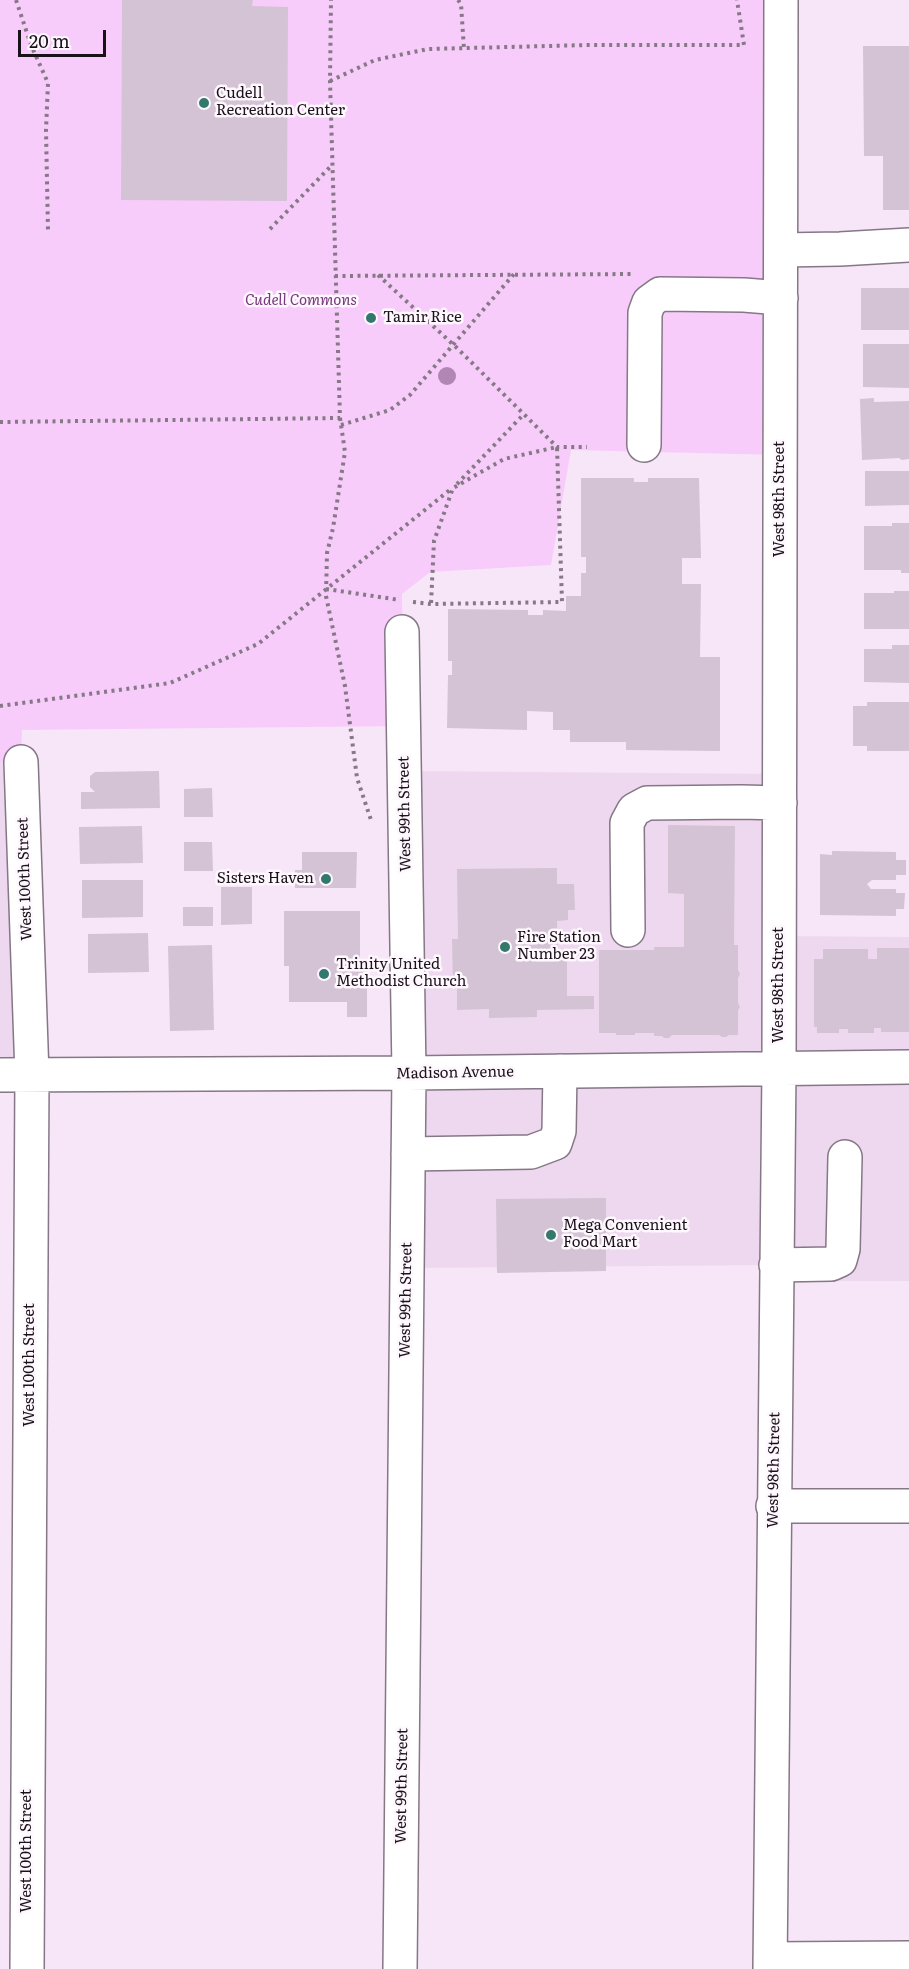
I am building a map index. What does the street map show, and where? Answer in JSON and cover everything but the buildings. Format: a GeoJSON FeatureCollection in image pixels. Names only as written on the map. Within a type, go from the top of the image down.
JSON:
{"type":"FeatureCollection","features":[{"type":"Feature","properties":{"kind":"street","name":"West 98th Street"},"geometry":{"type":"LineString","coordinates":[[770,1964],[779,1068],[781,0]]}},
{"type":"Feature","properties":{"kind":"street"},"geometry":{"type":"LineString","coordinates":[[781,250],[909,245]]}},
{"type":"Feature","properties":{"kind":"street"},"geometry":{"type":"LineString","coordinates":[[644,445],[645,313],[649,302],[660,294],[781,298]]}},
{"type":"Feature","properties":{"kind":"street","name":"West 99th Street"},"geometry":{"type":"LineString","coordinates":[[400,1969],[408,1154],[402,632]]}},
{"type":"Feature","properties":{"kind":"street","name":"West 100th Street"},"geometry":{"type":"LineString","coordinates":[[21,762],[16,1075],[27,1969]]}},
{"type":"Feature","properties":{"kind":"street"},"geometry":{"type":"LineString","coordinates":[[628,930],[627,823],[634,810],[647,803],[742,801],[780,803]]}},
{"type":"Feature","properties":{"kind":"street","name":"Madison Avenue"},"geometry":{"type":"LineString","coordinates":[[16,1075],[408,1073],[909,1066]]}},
{"type":"Feature","properties":{"kind":"street"},"geometry":{"type":"LineString","coordinates":[[408,1154],[531,1152],[555,1143],[559,1131],[560,1071]]}},
{"type":"Feature","properties":{"kind":"street"},"geometry":{"type":"LineString","coordinates":[[776,1265],[831,1264],[840,1260],[843,1249],[845,1157]]}},
{"type":"Feature","properties":{"kind":"street"},"geometry":{"type":"LineString","coordinates":[[773,1506],[909,1506]]}},
{"type":"Feature","properties":{"kind":"street"},"geometry":{"type":"LineString","coordinates":[[770,1964],[909,1958]]}},
{"type":"Feature","properties":{"kind":"path"},"geometry":{"type":"LineString","coordinates":[[16,0],[31,45],[48,83],[46,130],[48,231]]}},
{"type":"Feature","properties":{"kind":"path"},"geometry":{"type":"LineString","coordinates":[[331,0],[330,81],[334,276],[340,418],[345,452],[327,553],[326,596],[345,686],[357,778],[375,828]]}},
{"type":"Feature","properties":{"kind":"path"},"geometry":{"type":"LineString","coordinates":[[458,0],[461,4],[464,49]]}},
{"type":"Feature","properties":{"kind":"path"},"geometry":{"type":"LineString","coordinates":[[330,81],[375,60],[428,50],[588,45],[744,45],[737,0]]}},
{"type":"Feature","properties":{"kind":"path"},"geometry":{"type":"LineString","coordinates":[[270,229],[332,165]]}},
{"type":"Feature","properties":{"kind":"path"},"geometry":{"type":"LineString","coordinates":[[326,589],[431,604],[562,602],[557,447],[453,344],[377,274]]}},
{"type":"Feature","properties":{"kind":"path"},"geometry":{"type":"LineString","coordinates":[[341,425],[390,410],[410,395],[514,274]]}},
{"type":"Feature","properties":{"kind":"path"},"geometry":{"type":"LineString","coordinates":[[334,276],[641,274]]}},
{"type":"Feature","properties":{"kind":"path"},"geometry":{"type":"LineString","coordinates":[[0,705],[170,683],[258,644],[453,488],[524,414]]}},
{"type":"Feature","properties":{"kind":"path"},"geometry":{"type":"LineString","coordinates":[[0,422],[340,418]]}},
{"type":"Feature","properties":{"kind":"path"},"geometry":{"type":"LineString","coordinates":[[431,604],[434,542],[453,488],[504,459],[557,447],[587,447]]}},
{"type":"Feature","properties":{"kind":"shaded area"},"geometry":{"type":"Polygon","coordinates":[[[0,762],[21,762],[32,1075],[0,1075],[0,762]]]}},
{"type":"Feature","properties":{"kind":"shaded area"},"geometry":{"type":"Polygon","coordinates":[[[404,771],[780,774],[779,936],[909,937],[909,1281],[776,1281],[776,1265],[407,1268],[404,771]]]}},
{"type":"Feature","properties":{"kind":"green space","name":"Cudell Commons"},"geometry":{"type":"Polygon","coordinates":[[[0,0],[781,0],[780,455],[571,450],[551,565],[430,572],[402,594],[404,726],[22,730],[21,762],[0,762],[0,0]]]}},
{"type":"Feature","properties":{"kind":"place","name":"Cudell Recreation Center"},"geometry":{"type":"Point","coordinates":[204,103]}},
{"type":"Feature","properties":{"kind":"place","name":"Tamir Rice"},"geometry":{"type":"Point","coordinates":[371,318]}},
{"type":"Feature","properties":{"kind":"place","name":"Sisters Haven"},"geometry":{"type":"Point","coordinates":[326,879]}},
{"type":"Feature","properties":{"kind":"place","name":"Fire Station Number 23"},"geometry":{"type":"Point","coordinates":[505,947]}},
{"type":"Feature","properties":{"kind":"place","name":"Trinity United Methodist Church"},"geometry":{"type":"Point","coordinates":[324,974]}},
{"type":"Feature","properties":{"kind":"place","name":"Mega Convenient Food Mart"},"geometry":{"type":"Point","coordinates":[551,1235]}}]}
